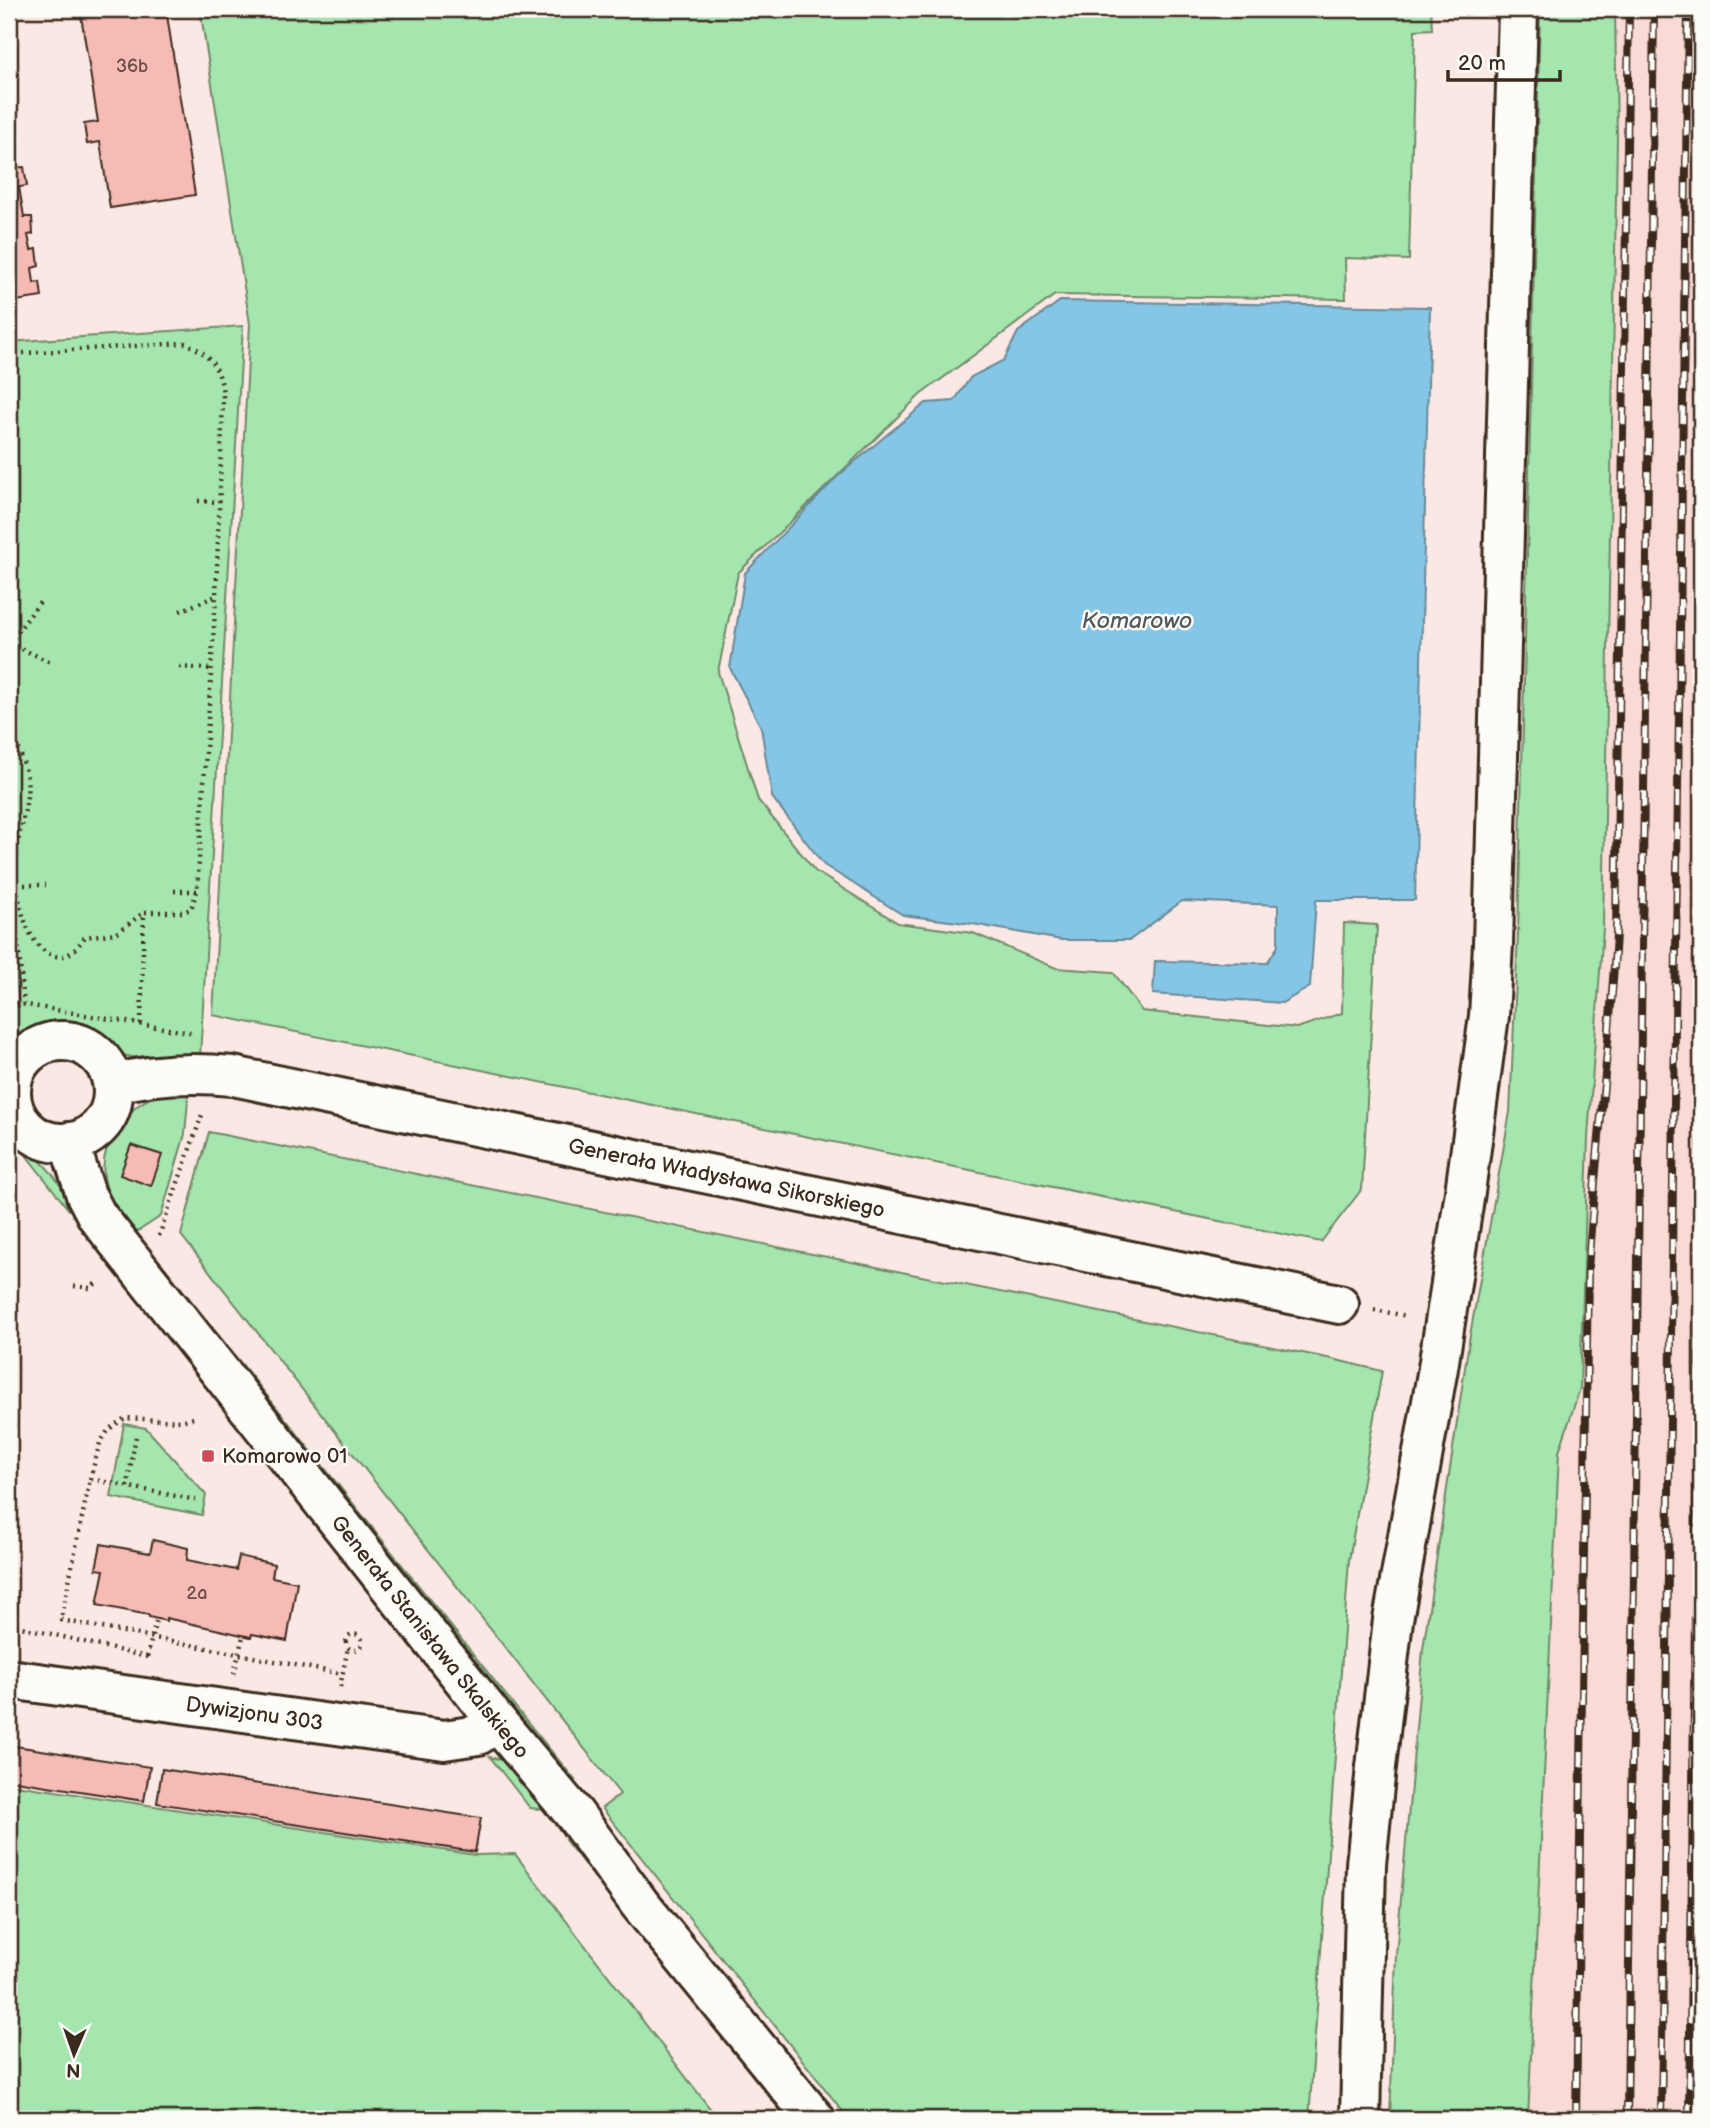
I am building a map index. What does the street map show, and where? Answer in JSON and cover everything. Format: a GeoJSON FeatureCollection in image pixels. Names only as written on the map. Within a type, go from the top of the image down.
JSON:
{"type":"FeatureCollection","features":[{"type":"Feature","properties":{"kind":"street"},"geometry":{"type":"LineString","coordinates":[[1360,2119],[1366,1864],[1382,1714],[1395,1608],[1438,1368],[1489,1016],[1518,9]]}},
{"type":"Feature","properties":{"kind":"street"},"geometry":{"type":"LineString","coordinates":[[65,1041],[89,1050],[99,1058],[107,1068],[113,1084],[111,1107],[105,1120],[85,1138],[69,1142],[43,1140],[30,1132],[19,1121],[13,1107],[13,1062],[39,1047],[65,1041]]}},
{"type":"Feature","properties":{"kind":"street","name":"Generała Władysława Sikorskiego"},"geometry":{"type":"LineString","coordinates":[[113,1084],[161,1074],[210,1074],[246,1079],[1339,1304]]}},
{"type":"Feature","properties":{"kind":"street","name":"Generała Stanisława Skalskiego"},"geometry":{"type":"LineString","coordinates":[[69,1142],[86,1195],[97,1216],[497,1722],[575,1815],[639,1903],[815,2119]]}},
{"type":"Feature","properties":{"kind":"street","name":"Dywizjonu 303"},"geometry":{"type":"LineString","coordinates":[[9,1679],[444,1740],[478,1735],[497,1722]]}},
{"type":"Feature","properties":{"kind":"path"},"geometry":{"type":"LineString","coordinates":[[9,354],[184,343],[206,354],[220,374],[223,387],[216,596],[197,891],[191,909],[183,912],[144,912],[117,933],[85,937],[74,952],[66,956],[47,953],[38,945],[30,932],[21,906],[17,884],[16,853],[25,808],[27,780],[9,722]]}},
{"type":"Feature","properties":{"kind":"path"},"geometry":{"type":"LineString","coordinates":[[198,501],[218,502]]}},
{"type":"Feature","properties":{"kind":"path"},"geometry":{"type":"LineString","coordinates":[[180,611],[216,596]]}},
{"type":"Feature","properties":{"kind":"path"},"geometry":{"type":"LineString","coordinates":[[40,602],[9,643],[50,662]]}},
{"type":"Feature","properties":{"kind":"path"},"geometry":{"type":"LineString","coordinates":[[179,667],[211,668]]}},
{"type":"Feature","properties":{"kind":"path"},"geometry":{"type":"LineString","coordinates":[[17,884],[46,885]]}},
{"type":"Feature","properties":{"kind":"path"},"geometry":{"type":"LineString","coordinates":[[174,891],[197,891]]}},
{"type":"Feature","properties":{"kind":"path"},"geometry":{"type":"LineString","coordinates":[[21,906],[15,914],[24,1004]]}},
{"type":"Feature","properties":{"kind":"path"},"geometry":{"type":"LineString","coordinates":[[141,1024],[144,912]]}},
{"type":"Feature","properties":{"kind":"path"},"geometry":{"type":"LineString","coordinates":[[9,1002],[200,1034]]}},
{"type":"Feature","properties":{"kind":"path"},"geometry":{"type":"LineString","coordinates":[[159,1236],[209,1096],[210,1074]]}},
{"type":"Feature","properties":{"kind":"path"},"geometry":{"type":"LineString","coordinates":[[74,1286],[90,1288],[100,1280]]}},
{"type":"Feature","properties":{"kind":"path"},"geometry":{"type":"LineString","coordinates":[[198,1417],[180,1421],[125,1418],[109,1429],[100,1443],[90,1479],[61,1620],[342,1674]]}},
{"type":"Feature","properties":{"kind":"path"},"geometry":{"type":"LineString","coordinates":[[127,1486],[136,1436]]}},
{"type":"Feature","properties":{"kind":"path"},"geometry":{"type":"LineString","coordinates":[[90,1479],[196,1500]]}},
{"type":"Feature","properties":{"kind":"path"},"geometry":{"type":"LineString","coordinates":[[147,1657],[156,1620]]}},
{"type":"Feature","properties":{"kind":"path"},"geometry":{"type":"LineString","coordinates":[[9,1624],[30,1629]]}},
{"type":"Feature","properties":{"kind":"path"},"geometry":{"type":"LineString","coordinates":[[234,1675],[243,1636]]}},
{"type":"Feature","properties":{"kind":"path"},"geometry":{"type":"LineString","coordinates":[[339,1692],[348,1647]]}},
{"type":"Feature","properties":{"kind":"shaded area"},"geometry":{"type":"Polygon","coordinates":[[[1613,9],[1701,9],[1701,2119],[1521,2119],[1613,9]]]}},
{"type":"Feature","properties":{"kind":"green space"},"geometry":{"type":"Polygon","coordinates":[[[200,9],[1431,9],[1432,29],[1415,30],[1409,260],[1345,258],[1346,299],[1055,295],[920,395],[738,573],[718,672],[758,800],[815,871],[898,923],[973,933],[1056,968],[1113,972],[1142,1011],[1297,1028],[1342,1013],[1344,923],[1377,925],[1362,1189],[1321,1242],[213,1015],[250,324],[200,9]]]}},
{"type":"Feature","properties":{"kind":"green space"},"geometry":{"type":"Polygon","coordinates":[[[1540,9],[1615,9],[1617,140],[1603,929],[1588,1137],[1580,1388],[1559,1452],[1528,2119],[1390,2119],[1396,1955],[1423,1649],[1469,1341],[1510,1112],[1518,934],[1540,9]]]}},
{"type":"Feature","properties":{"kind":"green space"},"geometry":{"type":"Polygon","coordinates":[[[243,326],[200,1057],[132,1057],[116,1052],[76,1031],[16,1033],[9,1030],[9,1006],[19,1007],[9,898],[9,342],[243,326]]]}},
{"type":"Feature","properties":{"kind":"green space"},"geometry":{"type":"Polygon","coordinates":[[[189,1089],[185,1134],[161,1216],[134,1234],[108,1193],[104,1177],[106,1152],[117,1128],[135,1108],[157,1095],[189,1089]]]}},
{"type":"Feature","properties":{"kind":"green space"},"geometry":{"type":"Polygon","coordinates":[[[209,1132],[1382,1371],[1349,1560],[1309,2119],[849,2119],[602,1808],[620,1794],[181,1235],[209,1132]]]}},
{"type":"Feature","properties":{"kind":"green space"},"geometry":{"type":"Polygon","coordinates":[[[22,1145],[53,1175],[75,1210],[69,1210],[22,1150],[22,1145]]]}},
{"type":"Feature","properties":{"kind":"green space"},"geometry":{"type":"Polygon","coordinates":[[[162,1264],[575,1780],[572,1782],[553,1763],[158,1267],[162,1264]]]}},
{"type":"Feature","properties":{"kind":"green space"},"geometry":{"type":"Polygon","coordinates":[[[124,1424],[146,1428],[206,1495],[202,1515],[111,1497],[124,1424]]]}},
{"type":"Feature","properties":{"kind":"green space"},"geometry":{"type":"Polygon","coordinates":[[[490,1757],[506,1761],[544,1806],[539,1809],[530,1808],[490,1757]]]}},
{"type":"Feature","properties":{"kind":"green space"},"geometry":{"type":"Polygon","coordinates":[[[9,1784],[475,1855],[515,1854],[718,2119],[9,2119],[9,1784]]]}},
{"type":"Feature","properties":{"kind":"green space"},"geometry":{"type":"Polygon","coordinates":[[[568,1836],[793,2119],[787,2119],[565,1840],[568,1836]]]}},
{"type":"Feature","properties":{"kind":"water","name":"Komarowo"},"geometry":{"type":"Polygon","coordinates":[[[1060,301],[1430,307],[1415,900],[1316,900],[1310,987],[1282,1003],[1153,994],[1155,961],[1267,963],[1278,946],[1278,905],[1182,901],[1130,940],[1061,940],[903,915],[824,865],[772,797],[761,727],[730,668],[745,573],[838,476],[926,403],[954,401],[971,377],[1004,360],[1018,332],[1060,301]]]}},
{"type":"Feature","properties":{"kind":"building"},"geometry":{"type":"Polygon","coordinates":[[[80,9],[166,9],[195,195],[110,208],[100,142],[87,144],[84,124],[98,122],[80,9]]]}},
{"type":"Feature","properties":{"kind":"building"},"geometry":{"type":"Polygon","coordinates":[[[24,167],[27,186],[19,187],[24,217],[32,217],[33,234],[28,235],[31,250],[37,249],[39,266],[32,268],[34,283],[40,282],[42,297],[9,302],[9,168],[24,167]]]}},
{"type":"Feature","properties":{"kind":"building"},"geometry":{"type":"Polygon","coordinates":[[[131,1145],[162,1155],[151,1186],[120,1175],[131,1145]]]}},
{"type":"Feature","properties":{"kind":"building"},"geometry":{"type":"Polygon","coordinates":[[[153,1540],[188,1548],[187,1560],[236,1570],[239,1556],[274,1564],[272,1577],[297,1582],[287,1641],[252,1634],[251,1637],[166,1618],[166,1621],[97,1605],[104,1570],[96,1569],[101,1544],[150,1553],[153,1540]]]}},
{"type":"Feature","properties":{"kind":"building"},"geometry":{"type":"Polygon","coordinates":[[[9,1745],[150,1767],[144,1801],[9,1780],[9,1745]]]}},
{"type":"Feature","properties":{"kind":"building"},"geometry":{"type":"Polygon","coordinates":[[[162,1769],[481,1818],[475,1852],[157,1803],[162,1769]]]}},
{"type":"Feature","properties":{"kind":"railway"},"geometry":{"type":"LineString","coordinates":[[1576,2119],[1588,1271],[1616,934],[1629,9]]}},
{"type":"Feature","properties":{"kind":"railway"},"geometry":{"type":"LineString","coordinates":[[1627,2119],[1654,9]]}},
{"type":"Feature","properties":{"kind":"railway"},"geometry":{"type":"LineString","coordinates":[[1661,2119],[1688,9]]}},
{"type":"Feature","properties":{"kind":"railway"},"geometry":{"type":"LineString","coordinates":[[1689,2119],[1701,1117]]}},
{"type":"Feature","properties":{"kind":"place","name":"Komarowo 01"},"geometry":{"type":"Point","coordinates":[208,1456]}}]}
